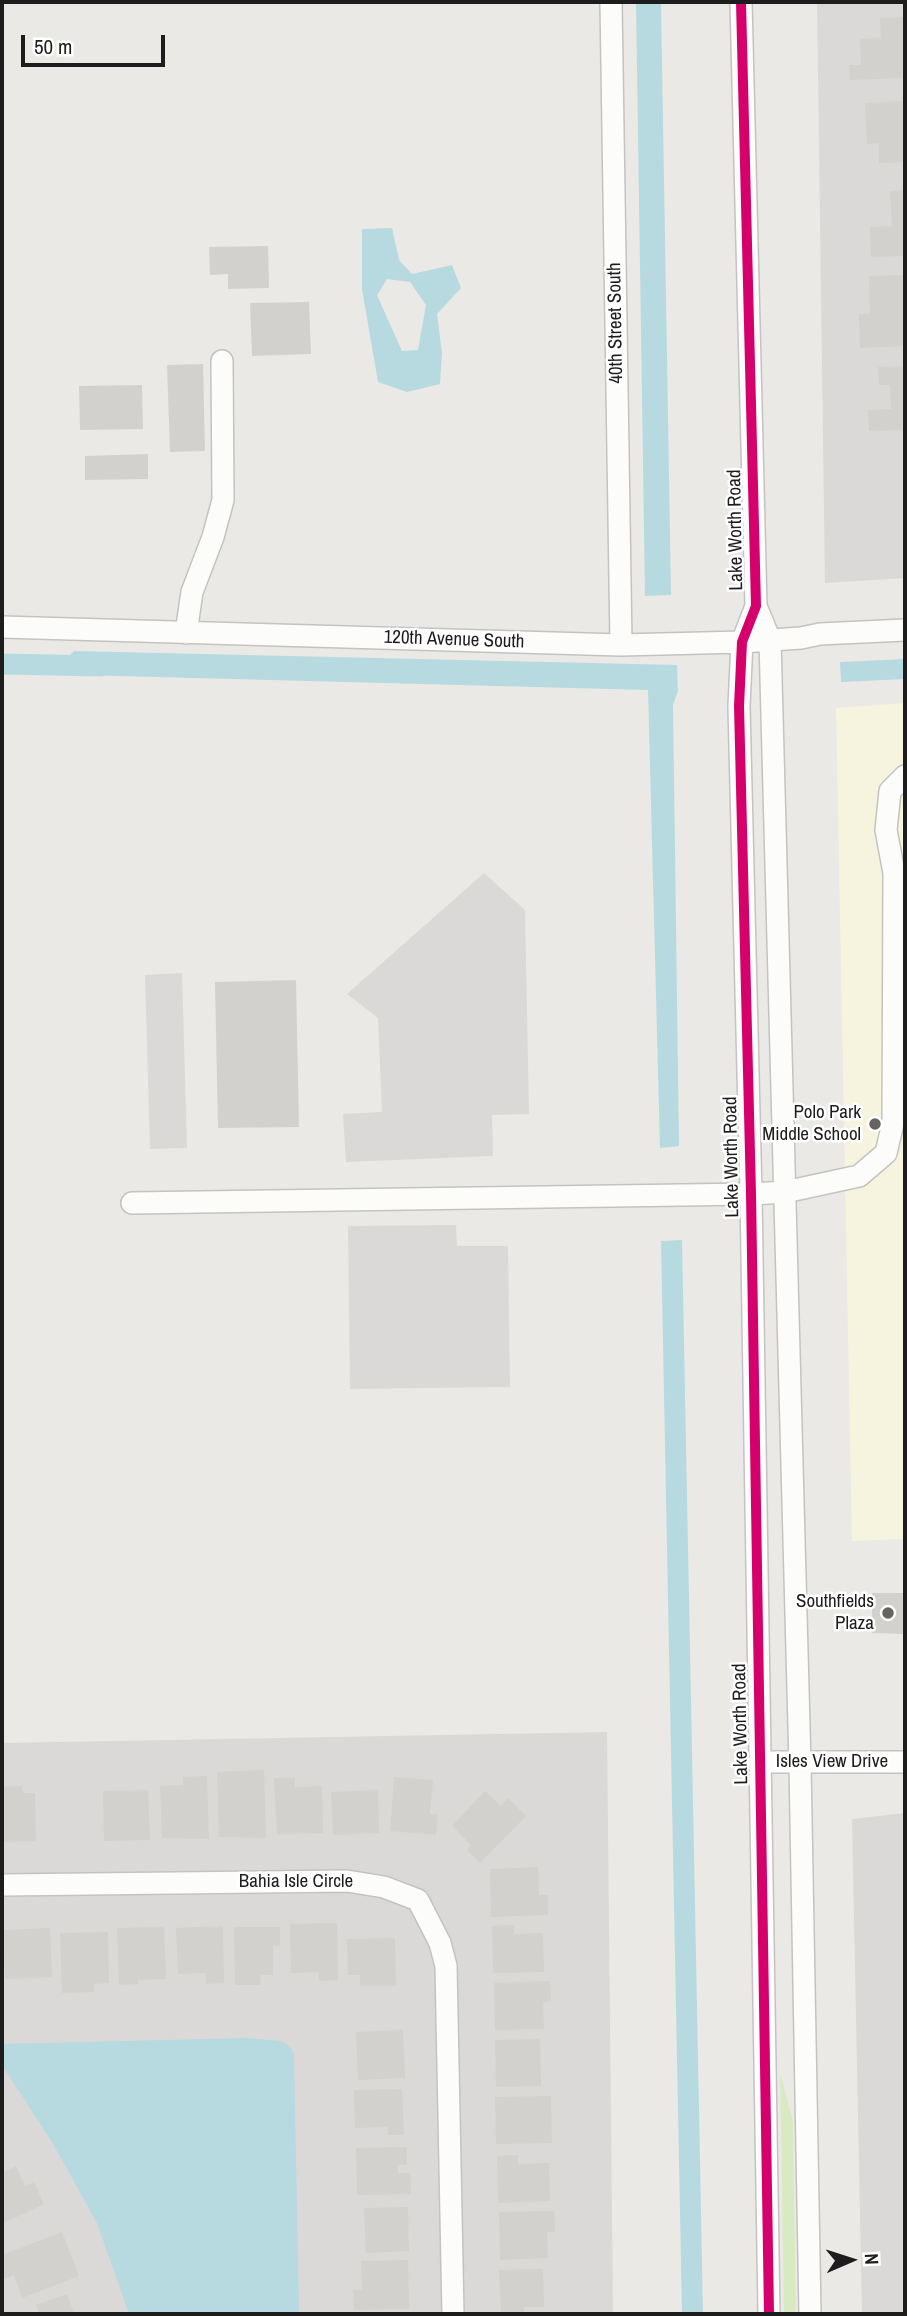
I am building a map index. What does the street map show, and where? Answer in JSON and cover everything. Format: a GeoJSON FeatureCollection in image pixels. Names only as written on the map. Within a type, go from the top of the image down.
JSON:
{"type":"FeatureCollection","features":[{"type":"Feature","properties":{"kind":"street","name":"40th Street South"},"geometry":{"type":"LineString","coordinates":[[611,2],[621,645]]}},
{"type":"Feature","properties":{"kind":"street","name":"Lake Worth Road"},"geometry":{"type":"LineString","coordinates":[[741,2],[755,606],[742,642],[739,706],[751,1194],[769,2314]]}},
{"type":"Feature","properties":{"kind":"street"},"geometry":{"type":"LineString","coordinates":[[186,633],[192,592],[213,537],[223,500],[222,361]]}},
{"type":"Feature","properties":{"kind":"street","name":"Lake Worth Road"},"geometry":{"type":"LineString","coordinates":[[755,606],[770,640],[800,1764],[810,2314]]}},
{"type":"Feature","properties":{"kind":"street","name":"120th Avenue South"},"geometry":{"type":"LineString","coordinates":[[2,627],[621,645],[742,642],[820,634],[905,630]]}},
{"type":"Feature","properties":{"kind":"street"},"geometry":{"type":"LineString","coordinates":[[132,1203],[751,1194],[785,1192],[859,1176],[886,1153],[893,1123],[900,872],[886,831],[890,791],[905,776]]}},
{"type":"Feature","properties":{"kind":"street","name":"Isles View Drive"},"geometry":{"type":"LineString","coordinates":[[759,1762],[905,1762]]}},
{"type":"Feature","properties":{"kind":"street","name":"Bahia Isle Circle"},"geometry":{"type":"LineString","coordinates":[[2,1885],[347,1881],[384,1887],[418,1900],[440,1943],[446,1966],[453,2314]]}},
{"type":"Feature","properties":{"kind":"shaded area"},"geometry":{"type":"Polygon","coordinates":[[[817,2],[905,2],[905,578],[825,583],[817,2]]]}},
{"type":"Feature","properties":{"kind":"shaded area","name":"Polo Park Middle School"},"geometry":{"type":"Polygon","coordinates":[[[905,703],[905,1539],[852,1541],[836,708],[905,703]]]}},
{"type":"Feature","properties":{"kind":"shaded area"},"geometry":{"type":"Polygon","coordinates":[[[484,873],[525,910],[529,1114],[492,1115],[493,1156],[346,1162],[343,1114],[382,1112],[378,1018],[347,994],[484,873]]]}},
{"type":"Feature","properties":{"kind":"shaded area"},"geometry":{"type":"Polygon","coordinates":[[[182,973],[187,1148],[150,1149],[145,975],[182,973]]]}},
{"type":"Feature","properties":{"kind":"shaded area"},"geometry":{"type":"Polygon","coordinates":[[[456,1225],[457,1246],[508,1246],[510,1387],[350,1389],[348,1226],[456,1225]]]}},
{"type":"Feature","properties":{"kind":"shaded area"},"geometry":{"type":"Polygon","coordinates":[[[607,1732],[613,2314],[2,2314],[2,1743],[607,1732]]]}},
{"type":"Feature","properties":{"kind":"shaded area"},"geometry":{"type":"Polygon","coordinates":[[[905,1813],[905,2314],[862,2314],[852,1819],[905,1813]]]}},
{"type":"Feature","properties":{"kind":"green space"},"geometry":{"type":"Polygon","coordinates":[[[780,2073],[793,2121],[796,2314],[784,2314],[780,2073]]]}},
{"type":"Feature","properties":{"kind":"water"},"geometry":{"type":"Polygon","coordinates":[[[636,2],[661,2],[671,595],[645,596],[636,2]]]}},
{"type":"Feature","properties":{"kind":"water"},"geometry":{"type":"Polygon","coordinates":[[[392,228],[399,260],[412,274],[452,265],[461,288],[437,314],[442,353],[440,384],[407,392],[378,382],[362,289],[362,229],[392,228]],[[387,279],[377,295],[402,351],[418,350],[426,305],[410,282],[387,279]]]}},
{"type":"Feature","properties":{"kind":"water"},"geometry":{"type":"Polygon","coordinates":[[[74,651],[677,665],[678,691],[673,705],[679,1146],[660,1148],[648,690],[81,675],[66,659],[74,651]]]}},
{"type":"Feature","properties":{"kind":"water"},"geometry":{"type":"Polygon","coordinates":[[[905,659],[905,679],[841,682],[840,662],[905,659]]]}},
{"type":"Feature","properties":{"kind":"water"},"geometry":{"type":"Polygon","coordinates":[[[682,1240],[703,2314],[682,2314],[661,1241],[682,1240]]]}},
{"type":"Feature","properties":{"kind":"water"},"geometry":{"type":"Polygon","coordinates":[[[246,2038],[281,2041],[289,2046],[294,2054],[299,2314],[129,2314],[97,2223],[52,2142],[2,2065],[2,2044],[246,2038]]]}},
{"type":"Feature","properties":{"kind":"building"},"geometry":{"type":"Polygon","coordinates":[[[905,17],[905,78],[850,80],[849,65],[861,65],[860,39],[881,38],[880,18],[905,17]]]}},
{"type":"Feature","properties":{"kind":"building"},"geometry":{"type":"Polygon","coordinates":[[[905,101],[905,162],[879,163],[879,143],[867,144],[865,103],[905,101]]]}},
{"type":"Feature","properties":{"kind":"building"},"geometry":{"type":"Polygon","coordinates":[[[905,190],[905,256],[871,257],[870,227],[892,226],[890,191],[905,190]]]}},
{"type":"Feature","properties":{"kind":"building"},"geometry":{"type":"Polygon","coordinates":[[[268,246],[269,288],[228,289],[228,274],[210,275],[209,247],[268,246]]]}},
{"type":"Feature","properties":{"kind":"building"},"geometry":{"type":"Polygon","coordinates":[[[905,275],[905,346],[860,348],[859,314],[870,314],[869,276],[905,275]]]}},
{"type":"Feature","properties":{"kind":"building"},"geometry":{"type":"Polygon","coordinates":[[[309,302],[311,354],[252,356],[250,303],[309,302]]]}},
{"type":"Feature","properties":{"kind":"building"},"geometry":{"type":"Polygon","coordinates":[[[203,364],[205,451],[170,452],[167,365],[203,364]]]}},
{"type":"Feature","properties":{"kind":"building"},"geometry":{"type":"Polygon","coordinates":[[[905,366],[905,430],[869,431],[868,410],[891,409],[890,385],[879,385],[878,367],[905,366]]]}},
{"type":"Feature","properties":{"kind":"building"},"geometry":{"type":"Polygon","coordinates":[[[142,385],[143,429],[80,430],[79,386],[142,385]]]}},
{"type":"Feature","properties":{"kind":"building"},"geometry":{"type":"Polygon","coordinates":[[[148,454],[148,479],[85,480],[85,456],[148,454]]]}},
{"type":"Feature","properties":{"kind":"building"},"geometry":{"type":"Polygon","coordinates":[[[296,980],[299,1127],[218,1128],[215,982],[296,980]]]}},
{"type":"Feature","properties":{"kind":"building","name":"Southfields Plaza"},"geometry":{"type":"Polygon","coordinates":[[[872,1593],[905,1593],[905,1634],[872,1633],[872,1593]]]}},
{"type":"Feature","properties":{"kind":"building"},"geometry":{"type":"Polygon","coordinates":[[[264,1770],[266,1838],[219,1837],[217,1772],[264,1770]]]}},
{"type":"Feature","properties":{"kind":"building"},"geometry":{"type":"Polygon","coordinates":[[[207,1776],[209,1839],[162,1838],[160,1786],[183,1785],[183,1777],[207,1776]]]}},
{"type":"Feature","properties":{"kind":"building"},"geometry":{"type":"Polygon","coordinates":[[[394,1777],[433,1780],[430,1814],[438,1814],[436,1835],[390,1831],[394,1777]]]}},
{"type":"Feature","properties":{"kind":"building"},"geometry":{"type":"Polygon","coordinates":[[[274,1778],[295,1778],[295,1787],[322,1786],[323,1833],[277,1834],[274,1778]]]}},
{"type":"Feature","properties":{"kind":"building"},"geometry":{"type":"Polygon","coordinates":[[[22,1786],[23,1793],[35,1793],[36,1841],[2,1842],[2,1787],[22,1786]]]}},
{"type":"Feature","properties":{"kind":"building"},"geometry":{"type":"Polygon","coordinates":[[[148,1790],[150,1840],[104,1841],[103,1791],[148,1790]]]}},
{"type":"Feature","properties":{"kind":"building"},"geometry":{"type":"Polygon","coordinates":[[[378,1790],[379,1833],[333,1835],[331,1792],[378,1790]]]}},
{"type":"Feature","properties":{"kind":"building"},"geometry":{"type":"Polygon","coordinates":[[[485,1791],[501,1806],[508,1798],[526,1816],[480,1863],[467,1850],[471,1845],[452,1826],[485,1791]]]}},
{"type":"Feature","properties":{"kind":"building"},"geometry":{"type":"Polygon","coordinates":[[[538,1867],[539,1895],[548,1895],[548,1915],[491,1917],[490,1869],[538,1867]]]}},
{"type":"Feature","properties":{"kind":"building"},"geometry":{"type":"Polygon","coordinates":[[[337,1923],[338,1980],[319,1981],[319,1972],[291,1973],[290,1924],[337,1923]]]}},
{"type":"Feature","properties":{"kind":"building"},"geometry":{"type":"Polygon","coordinates":[[[514,1925],[514,1934],[543,1933],[544,1972],[493,1973],[492,1926],[514,1925]]]}},
{"type":"Feature","properties":{"kind":"building"},"geometry":{"type":"Polygon","coordinates":[[[223,1926],[224,1983],[206,1984],[206,1973],[178,1974],[176,1928],[223,1926]]]}},
{"type":"Feature","properties":{"kind":"building"},"geometry":{"type":"Polygon","coordinates":[[[164,1927],[166,1979],[138,1980],[138,1984],[119,1985],[117,1928],[164,1927]]]}},
{"type":"Feature","properties":{"kind":"building"},"geometry":{"type":"Polygon","coordinates":[[[234,1927],[280,1927],[280,1946],[273,1946],[273,1975],[261,1975],[260,1985],[235,1985],[234,1927]]]}},
{"type":"Feature","properties":{"kind":"building"},"geometry":{"type":"Polygon","coordinates":[[[50,1928],[52,1977],[5,1979],[3,1930],[50,1928]]]}},
{"type":"Feature","properties":{"kind":"building"},"geometry":{"type":"Polygon","coordinates":[[[108,1932],[109,1983],[94,1984],[94,1992],[62,1993],[60,1933],[108,1932]]]}},
{"type":"Feature","properties":{"kind":"building"},"geometry":{"type":"Polygon","coordinates":[[[395,1938],[396,1986],[360,1986],[360,1975],[348,1975],[347,1939],[395,1938]]]}},
{"type":"Feature","properties":{"kind":"building"},"geometry":{"type":"Polygon","coordinates":[[[550,1981],[551,2001],[543,2002],[544,2029],[495,2030],[494,1983],[550,1981]]]}},
{"type":"Feature","properties":{"kind":"building"},"geometry":{"type":"Polygon","coordinates":[[[403,2030],[405,2078],[358,2080],[356,2032],[403,2030]]]}},
{"type":"Feature","properties":{"kind":"building"},"geometry":{"type":"Polygon","coordinates":[[[540,2039],[541,2086],[496,2087],[495,2040],[540,2039]]]}},
{"type":"Feature","properties":{"kind":"building"},"geometry":{"type":"Polygon","coordinates":[[[402,2089],[404,2135],[388,2135],[388,2127],[355,2128],[354,2090],[402,2089]]]}},
{"type":"Feature","properties":{"kind":"building"},"geometry":{"type":"Polygon","coordinates":[[[551,2096],[552,2143],[496,2144],[495,2097],[551,2096]]]}},
{"type":"Feature","properties":{"kind":"building"},"geometry":{"type":"Polygon","coordinates":[[[407,2147],[407,2165],[398,2165],[398,2173],[410,2173],[411,2194],[357,2195],[356,2148],[407,2147]]]}},
{"type":"Feature","properties":{"kind":"building"},"geometry":{"type":"Polygon","coordinates":[[[518,2155],[518,2164],[549,2163],[550,2201],[498,2203],[497,2156],[518,2155]]]}},
{"type":"Feature","properties":{"kind":"building"},"geometry":{"type":"Polygon","coordinates":[[[16,2166],[25,2186],[34,2182],[44,2204],[2,2224],[2,2173],[16,2166]]]}},
{"type":"Feature","properties":{"kind":"building"},"geometry":{"type":"Polygon","coordinates":[[[408,2207],[409,2251],[366,2253],[364,2208],[408,2207]]]}},
{"type":"Feature","properties":{"kind":"building"},"geometry":{"type":"Polygon","coordinates":[[[554,2211],[555,2232],[547,2232],[548,2258],[500,2260],[499,2212],[554,2211]]]}},
{"type":"Feature","properties":{"kind":"building"},"geometry":{"type":"Polygon","coordinates":[[[62,2232],[79,2276],[22,2298],[14,2275],[2,2280],[2,2255],[62,2232]]]}},
{"type":"Feature","properties":{"kind":"building"},"geometry":{"type":"Polygon","coordinates":[[[408,2260],[409,2309],[354,2310],[353,2290],[362,2290],[361,2261],[408,2260]]]}},
{"type":"Feature","properties":{"kind":"building"},"geometry":{"type":"Polygon","coordinates":[[[543,2269],[544,2307],[524,2307],[524,2314],[501,2314],[499,2270],[543,2269]]]}},
{"type":"Feature","properties":{"kind":"building"},"geometry":{"type":"Polygon","coordinates":[[[67,2294],[74,2314],[39,2314],[36,2305],[67,2294]]]}},
{"type":"Feature","properties":{"kind":"waterway"},"geometry":{"type":"LineString","coordinates":[[2,664],[101,666]]}},
{"type":"Feature","properties":{"kind":"cycle path"},"geometry":{"type":"LineString","coordinates":[[741,2],[756,606],[742,642],[739,706],[751,1194],[769,2314]]}},
{"type":"Feature","properties":{"kind":"place","name":"Polo Park Middle School"},"geometry":{"type":"Point","coordinates":[875,1124]}},
{"type":"Feature","properties":{"kind":"place","name":"Southfields Plaza"},"geometry":{"type":"Point","coordinates":[888,1613]}}]}
